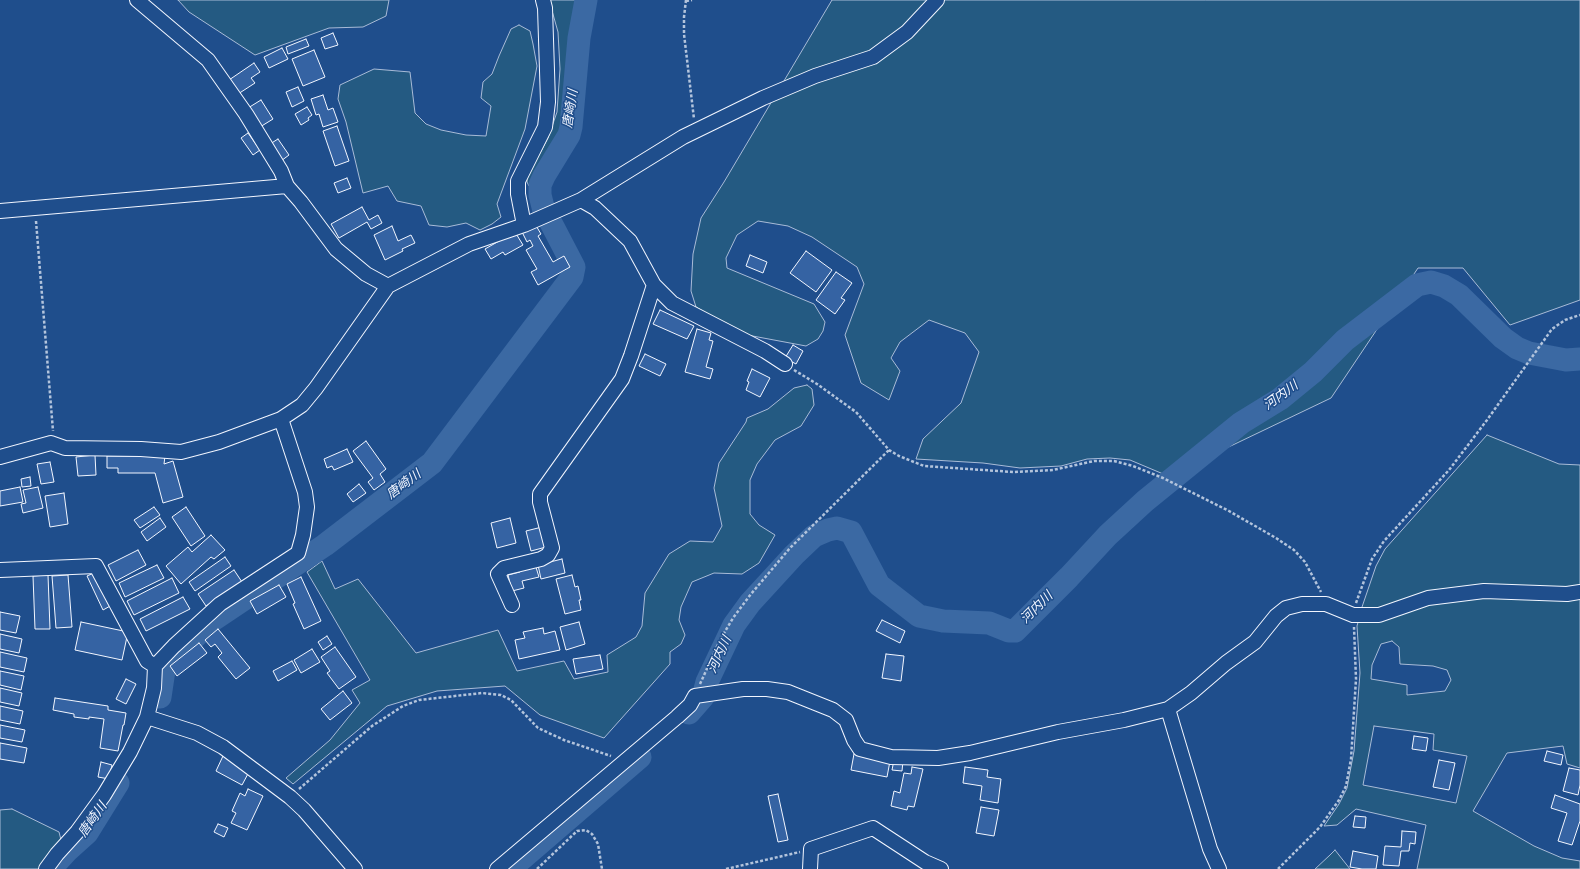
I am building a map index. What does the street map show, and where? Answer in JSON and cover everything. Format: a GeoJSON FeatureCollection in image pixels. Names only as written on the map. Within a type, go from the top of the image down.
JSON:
{"type":"FeatureCollection","features":[{"type":"Feature","properties":{"kind":"street"},"geometry":{"type":"LineString","coordinates":[[137,0],[208,60],[246,114],[281,171],[287,186],[301,202],[336,249],[366,274],[388,286]]}},
{"type":"Feature","properties":{"kind":"street"},"geometry":{"type":"LineString","coordinates":[[524,225],[518,194],[518,181],[545,127],[548,102],[545,8],[543,0]]}},
{"type":"Feature","properties":{"kind":"street"},"geometry":{"type":"LineString","coordinates":[[0,458],[51,443],[65,448],[142,449],[180,452],[219,442],[281,419],[302,405],[316,388],[388,286],[469,244],[524,225],[581,200],[683,137],[763,98],[815,76],[873,57],[907,32],[937,0]]}},
{"type":"Feature","properties":{"kind":"street"},"geometry":{"type":"LineString","coordinates":[[0,211],[287,186]]}},
{"type":"Feature","properties":{"kind":"street"},"geometry":{"type":"LineString","coordinates":[[581,200],[595,208],[630,241],[654,285],[672,303],[765,351],[785,364]]}},
{"type":"Feature","properties":{"kind":"street"},"geometry":{"type":"LineString","coordinates":[[512,605],[498,574],[504,568],[541,559],[548,555],[552,548],[540,502],[540,494],[622,379],[654,285]]}},
{"type":"Feature","properties":{"kind":"street"},"geometry":{"type":"LineString","coordinates":[[46,869],[57,854],[77,832],[104,795],[130,752],[147,717],[154,688],[155,666],[174,646],[220,604],[298,554],[305,528],[307,507],[305,492],[281,419]]}},
{"type":"Feature","properties":{"kind":"street"},"geometry":{"type":"LineString","coordinates":[[0,570],[96,566],[147,660],[155,666]]}},
{"type":"Feature","properties":{"kind":"street"},"geometry":{"type":"LineString","coordinates":[[497,869],[701,696],[743,689],[767,689],[788,692],[833,710],[846,720],[854,740],[860,749],[891,757],[938,758],[970,753],[1058,732],[1124,720],[1168,709],[1255,642],[1276,616],[1286,608],[1302,604],[1326,604],[1352,615],[1379,615],[1428,598],[1484,591],[1567,594],[1580,592]]}},
{"type":"Feature","properties":{"kind":"street"},"geometry":{"type":"LineString","coordinates":[[1168,709],[1210,849],[1219,869]]}},
{"type":"Feature","properties":{"kind":"street"},"geometry":{"type":"LineString","coordinates":[[147,717],[197,733],[224,747],[290,797],[304,810],[355,869]]}},
{"type":"Feature","properties":{"kind":"street"},"geometry":{"type":"LineString","coordinates":[[810,869],[811,849],[873,828],[925,862],[941,869]]}},
{"type":"Feature","properties":{"kind":"path"},"geometry":{"type":"LineString","coordinates":[[692,0],[686,1],[684,34],[696,131]]}},
{"type":"Feature","properties":{"kind":"path"},"geometry":{"type":"LineString","coordinates":[[35,208],[53,436],[51,443]]}},
{"type":"Feature","properties":{"kind":"path"},"geometry":{"type":"LineString","coordinates":[[1278,869],[1320,827],[1339,800],[1346,786],[1351,758],[1356,679],[1355,638],[1352,615],[1372,559],[1384,541],[1449,470],[1552,329],[1565,320],[1580,315]]}},
{"type":"Feature","properties":{"kind":"path"},"geometry":{"type":"LineString","coordinates":[[785,364],[817,384],[856,412],[889,450],[899,456],[924,466],[948,469],[978,469],[1012,472],[1046,471],[1094,461],[1114,462],[1133,466],[1163,478],[1229,511],[1294,550],[1305,562],[1319,585],[1326,604]]}},
{"type":"Feature","properties":{"kind":"path"},"geometry":{"type":"LineString","coordinates":[[701,696],[707,666],[733,618],[751,594],[790,548],[889,450]]}},
{"type":"Feature","properties":{"kind":"path"},"geometry":{"type":"LineString","coordinates":[[290,797],[372,726],[403,706],[419,700],[482,693],[501,694],[511,700],[538,728],[564,740],[625,761]]}},
{"type":"Feature","properties":{"kind":"path"},"geometry":{"type":"LineString","coordinates":[[537,869],[577,831],[586,830],[592,834],[598,844],[602,869]]}},
{"type":"Feature","properties":{"kind":"path"},"geometry":{"type":"LineString","coordinates":[[726,869],[811,849]]}},
{"type":"Feature","properties":{"kind":"shaded area"},"geometry":{"type":"Polygon","coordinates":[[[178,0],[389,0],[386,16],[363,27],[329,28],[255,55],[189,12],[178,0]]]}},
{"type":"Feature","properties":{"kind":"shaded area"},"geometry":{"type":"Polygon","coordinates":[[[549,0],[583,0],[576,34],[568,122],[561,140],[534,187],[529,186],[527,177],[548,138],[557,112],[560,69],[558,32],[549,0]]]}},
{"type":"Feature","properties":{"kind":"shaded area"},"geometry":{"type":"Polygon","coordinates":[[[832,0],[1580,0],[1580,300],[1510,325],[1463,268],[1418,268],[1331,398],[1168,476],[1130,460],[1110,458],[1087,459],[1061,466],[1020,468],[983,463],[916,459],[923,439],[961,403],[979,352],[965,333],[929,320],[900,342],[891,358],[900,371],[889,400],[861,383],[845,335],[864,284],[857,267],[812,237],[788,226],[758,221],[737,235],[726,258],[727,268],[814,304],[825,322],[823,331],[818,339],[806,346],[742,334],[696,307],[691,291],[693,254],[701,218],[832,0]]]}},
{"type":"Feature","properties":{"kind":"shaded area"},"geometry":{"type":"Polygon","coordinates":[[[519,25],[530,31],[537,66],[525,129],[497,204],[501,217],[492,224],[480,230],[466,223],[447,227],[429,225],[421,206],[397,201],[388,186],[363,193],[346,122],[338,99],[340,85],[374,69],[410,72],[415,113],[426,124],[441,130],[466,135],[486,136],[491,106],[481,98],[483,82],[492,74],[511,29],[519,25]]]}},
{"type":"Feature","properties":{"kind":"shaded area"},"geometry":{"type":"Polygon","coordinates":[[[807,385],[812,389],[814,405],[801,426],[775,440],[757,464],[750,480],[750,514],[759,525],[775,535],[759,563],[742,574],[714,573],[692,582],[681,607],[679,620],[685,635],[681,644],[670,652],[670,664],[604,738],[540,715],[505,686],[437,691],[387,706],[293,784],[286,778],[330,740],[360,703],[352,690],[370,680],[307,572],[322,561],[335,589],[358,579],[416,653],[498,630],[517,671],[564,661],[574,679],[608,672],[607,655],[636,637],[642,626],[645,593],[669,554],[690,541],[713,542],[722,526],[714,488],[719,463],[746,422],[747,418],[768,409],[794,388],[807,385]]]}},
{"type":"Feature","properties":{"kind":"shaded area"},"geometry":{"type":"Polygon","coordinates":[[[1487,435],[1559,464],[1580,465],[1580,768],[1567,764],[1563,746],[1507,753],[1473,811],[1534,846],[1562,858],[1580,861],[1580,869],[1417,869],[1426,825],[1356,809],[1337,825],[1324,826],[1339,804],[1347,788],[1354,751],[1360,673],[1357,626],[1376,566],[1385,549],[1487,435]],[[1392,641],[1381,644],[1372,665],[1371,679],[1407,685],[1407,695],[1445,691],[1451,680],[1447,670],[1433,666],[1400,664],[1399,647],[1392,641]],[[1374,726],[1363,785],[1456,803],[1467,756],[1433,750],[1434,734],[1374,726]]]}},
{"type":"Feature","properties":{"kind":"shaded area"},"geometry":{"type":"Polygon","coordinates":[[[12,809],[59,832],[61,840],[40,869],[0,869],[0,810],[12,809]]]}},
{"type":"Feature","properties":{"kind":"shaded area"},"geometry":{"type":"Polygon","coordinates":[[[1335,850],[1350,869],[1315,869],[1330,855],[1335,850]]]}},
{"type":"Feature","properties":{"kind":"building"},"geometry":{"type":"Polygon","coordinates":[[[333,33],[338,45],[325,49],[321,38],[333,33]]]}},
{"type":"Feature","properties":{"kind":"building"},"geometry":{"type":"Polygon","coordinates":[[[306,39],[309,46],[288,54],[286,47],[306,39]]]}},
{"type":"Feature","properties":{"kind":"building"},"geometry":{"type":"Polygon","coordinates":[[[282,48],[288,59],[269,68],[264,57],[282,48]]]}},
{"type":"Feature","properties":{"kind":"building"},"geometry":{"type":"Polygon","coordinates":[[[314,50],[325,77],[303,86],[292,59],[314,50]]]}},
{"type":"Feature","properties":{"kind":"building"},"geometry":{"type":"Polygon","coordinates":[[[254,63],[260,72],[251,78],[255,83],[238,94],[229,80],[254,63]]]}},
{"type":"Feature","properties":{"kind":"building"},"geometry":{"type":"Polygon","coordinates":[[[298,87],[304,101],[292,107],[286,92],[298,87]]]}},
{"type":"Feature","properties":{"kind":"building"},"geometry":{"type":"Polygon","coordinates":[[[323,95],[328,110],[333,108],[338,122],[323,127],[319,114],[316,115],[311,99],[323,95]]]}},
{"type":"Feature","properties":{"kind":"building"},"geometry":{"type":"Polygon","coordinates":[[[261,100],[273,119],[260,127],[248,108],[261,100]]]}},
{"type":"Feature","properties":{"kind":"building"},"geometry":{"type":"Polygon","coordinates":[[[307,107],[312,115],[308,118],[309,120],[301,125],[295,114],[307,107]]]}},
{"type":"Feature","properties":{"kind":"building"},"geometry":{"type":"Polygon","coordinates":[[[337,126],[349,161],[335,166],[323,131],[337,126]]]}},
{"type":"Feature","properties":{"kind":"building"},"geometry":{"type":"Polygon","coordinates":[[[248,133],[260,150],[253,155],[241,138],[248,133]]]}},
{"type":"Feature","properties":{"kind":"building"},"geometry":{"type":"Polygon","coordinates":[[[278,139],[289,155],[281,161],[270,144],[278,139]]]}},
{"type":"Feature","properties":{"kind":"building"},"geometry":{"type":"Polygon","coordinates":[[[347,178],[351,188],[338,193],[334,183],[347,178]]]}},
{"type":"Feature","properties":{"kind":"building"},"geometry":{"type":"Polygon","coordinates":[[[362,207],[369,220],[378,215],[382,223],[371,229],[367,222],[339,238],[331,224],[362,207]]]}},
{"type":"Feature","properties":{"kind":"building"},"geometry":{"type":"Polygon","coordinates":[[[535,224],[541,234],[538,236],[553,262],[564,256],[570,267],[538,285],[531,272],[537,269],[526,250],[533,246],[530,240],[527,242],[522,232],[535,224]]]}},
{"type":"Feature","properties":{"kind":"building"},"geometry":{"type":"Polygon","coordinates":[[[392,226],[398,241],[411,235],[415,243],[385,260],[374,235],[392,226]]]}},
{"type":"Feature","properties":{"kind":"building"},"geometry":{"type":"Polygon","coordinates":[[[515,232],[523,245],[505,255],[503,252],[491,259],[485,249],[515,232]]]}},
{"type":"Feature","properties":{"kind":"building"},"geometry":{"type":"Polygon","coordinates":[[[806,251],[832,270],[816,292],[790,273],[806,251]]]}},
{"type":"Feature","properties":{"kind":"building"},"geometry":{"type":"Polygon","coordinates":[[[750,255],[767,262],[763,273],[746,266],[750,255]]]}},
{"type":"Feature","properties":{"kind":"building"},"geometry":{"type":"Polygon","coordinates":[[[836,272],[852,283],[841,298],[845,300],[835,314],[816,300],[836,272]]]}},
{"type":"Feature","properties":{"kind":"building"},"geometry":{"type":"Polygon","coordinates":[[[660,310],[694,326],[687,339],[653,324],[660,310]]]}},
{"type":"Feature","properties":{"kind":"building"},"geometry":{"type":"Polygon","coordinates":[[[697,329],[711,333],[709,340],[713,341],[706,367],[713,369],[710,379],[685,372],[697,329]]]}},
{"type":"Feature","properties":{"kind":"building"},"geometry":{"type":"Polygon","coordinates":[[[793,345],[803,351],[796,364],[785,358],[793,345]]]}},
{"type":"Feature","properties":{"kind":"building"},"geometry":{"type":"Polygon","coordinates":[[[645,354],[666,364],[660,376],[639,366],[645,354]]]}},
{"type":"Feature","properties":{"kind":"building"},"geometry":{"type":"Polygon","coordinates":[[[752,369],[770,378],[760,397],[746,390],[749,382],[747,381],[752,369]]]}},
{"type":"Feature","properties":{"kind":"building"},"geometry":{"type":"Polygon","coordinates":[[[366,441],[386,469],[380,474],[385,482],[374,490],[368,482],[373,478],[353,451],[366,441]]]}},
{"type":"Feature","properties":{"kind":"building"},"geometry":{"type":"Polygon","coordinates":[[[347,449],[353,462],[334,470],[332,466],[327,468],[324,459],[347,449]]]}},
{"type":"Feature","properties":{"kind":"building"},"geometry":{"type":"Polygon","coordinates":[[[95,455],[96,475],[78,476],[76,457],[95,455]]]}},
{"type":"Feature","properties":{"kind":"building"},"geometry":{"type":"Polygon","coordinates":[[[107,456],[165,456],[164,464],[173,461],[183,497],[163,503],[155,473],[118,473],[118,468],[107,468],[107,456]]]}},
{"type":"Feature","properties":{"kind":"building"},"geometry":{"type":"Polygon","coordinates":[[[50,462],[54,482],[41,484],[37,464],[50,462]]]}},
{"type":"Feature","properties":{"kind":"building"},"geometry":{"type":"Polygon","coordinates":[[[30,477],[31,486],[22,487],[21,479],[30,477]]]}},
{"type":"Feature","properties":{"kind":"building"},"geometry":{"type":"Polygon","coordinates":[[[359,484],[366,493],[353,502],[347,494],[359,484]]]}},
{"type":"Feature","properties":{"kind":"building"},"geometry":{"type":"Polygon","coordinates":[[[20,487],[23,502],[0,506],[0,491],[20,487]]]}},
{"type":"Feature","properties":{"kind":"building"},"geometry":{"type":"Polygon","coordinates":[[[38,487],[43,508],[23,513],[21,504],[26,503],[23,490],[38,487]]]}},
{"type":"Feature","properties":{"kind":"building"},"geometry":{"type":"Polygon","coordinates":[[[64,493],[68,524],[50,527],[45,496],[64,493]]]}},
{"type":"Feature","properties":{"kind":"building"},"geometry":{"type":"Polygon","coordinates":[[[154,507],[160,515],[140,528],[134,520],[154,507]]]}},
{"type":"Feature","properties":{"kind":"building"},"geometry":{"type":"Polygon","coordinates":[[[186,507],[205,536],[191,546],[172,517],[186,507]]]}},
{"type":"Feature","properties":{"kind":"building"},"geometry":{"type":"Polygon","coordinates":[[[160,518],[166,527],[147,541],[141,532],[160,518]]]}},
{"type":"Feature","properties":{"kind":"building"},"geometry":{"type":"Polygon","coordinates":[[[510,518],[516,543],[497,548],[491,523],[510,518]]]}},
{"type":"Feature","properties":{"kind":"building"},"geometry":{"type":"Polygon","coordinates":[[[542,527],[546,547],[531,551],[526,531],[542,527]]]}},
{"type":"Feature","properties":{"kind":"building"},"geometry":{"type":"Polygon","coordinates":[[[211,535],[225,550],[214,559],[211,557],[181,584],[166,566],[188,547],[192,552],[211,535]]]}},
{"type":"Feature","properties":{"kind":"building"},"geometry":{"type":"Polygon","coordinates":[[[138,550],[146,565],[116,581],[108,565],[138,550]]]}},
{"type":"Feature","properties":{"kind":"building"},"geometry":{"type":"Polygon","coordinates":[[[225,557],[231,566],[195,591],[189,582],[225,557]]]}},
{"type":"Feature","properties":{"kind":"building"},"geometry":{"type":"Polygon","coordinates":[[[562,559],[565,573],[541,579],[538,565],[562,559]]]}},
{"type":"Feature","properties":{"kind":"building"},"geometry":{"type":"Polygon","coordinates":[[[535,564],[539,577],[522,581],[524,588],[512,591],[508,575],[520,572],[519,568],[535,564]]]}},
{"type":"Feature","properties":{"kind":"building"},"geometry":{"type":"Polygon","coordinates":[[[157,565],[164,578],[125,597],[119,583],[157,565]]]}},
{"type":"Feature","properties":{"kind":"building"},"geometry":{"type":"Polygon","coordinates":[[[234,570],[242,582],[206,606],[198,594],[234,570]]]}},
{"type":"Feature","properties":{"kind":"building"},"geometry":{"type":"Polygon","coordinates":[[[96,572],[112,605],[103,610],[87,576],[96,572]]]}},
{"type":"Feature","properties":{"kind":"building"},"geometry":{"type":"Polygon","coordinates":[[[48,575],[50,629],[35,629],[33,576],[48,575]]]}},
{"type":"Feature","properties":{"kind":"building"},"geometry":{"type":"Polygon","coordinates":[[[68,575],[72,627],[56,628],[52,576],[68,575]]]}},
{"type":"Feature","properties":{"kind":"building"},"geometry":{"type":"Polygon","coordinates":[[[572,575],[575,587],[578,586],[581,600],[579,600],[581,610],[565,614],[556,579],[572,575]]]}},
{"type":"Feature","properties":{"kind":"building"},"geometry":{"type":"Polygon","coordinates":[[[301,577],[321,621],[304,629],[293,604],[295,603],[287,584],[301,577]]]}},
{"type":"Feature","properties":{"kind":"building"},"geometry":{"type":"Polygon","coordinates":[[[172,578],[179,593],[134,615],[127,601],[172,578]]]}},
{"type":"Feature","properties":{"kind":"building"},"geometry":{"type":"Polygon","coordinates":[[[279,585],[286,597],[257,614],[250,601],[279,585]]]}},
{"type":"Feature","properties":{"kind":"building"},"geometry":{"type":"Polygon","coordinates":[[[183,597],[190,609],[146,631],[140,619],[183,597]]]}},
{"type":"Feature","properties":{"kind":"building"},"geometry":{"type":"Polygon","coordinates":[[[0,612],[20,616],[16,633],[0,630],[0,612]]]}},
{"type":"Feature","properties":{"kind":"building"},"geometry":{"type":"Polygon","coordinates":[[[882,620],[905,631],[900,643],[876,631],[882,620]]]}},
{"type":"Feature","properties":{"kind":"building"},"geometry":{"type":"Polygon","coordinates":[[[81,622],[128,632],[122,660],[75,650],[81,622]]]}},
{"type":"Feature","properties":{"kind":"building"},"geometry":{"type":"Polygon","coordinates":[[[579,622],[585,644],[566,650],[560,627],[579,622]]]}},
{"type":"Feature","properties":{"kind":"building"},"geometry":{"type":"Polygon","coordinates":[[[543,628],[544,634],[555,631],[560,650],[519,659],[515,640],[525,638],[523,632],[543,628]]]}},
{"type":"Feature","properties":{"kind":"building"},"geometry":{"type":"Polygon","coordinates":[[[218,629],[250,668],[236,679],[218,657],[222,653],[215,644],[211,647],[205,640],[218,629]]]}},
{"type":"Feature","properties":{"kind":"building"},"geometry":{"type":"Polygon","coordinates":[[[0,634],[22,639],[19,653],[0,649],[0,634]]]}},
{"type":"Feature","properties":{"kind":"building"},"geometry":{"type":"Polygon","coordinates":[[[327,636],[332,644],[323,650],[318,642],[327,636]]]}},
{"type":"Feature","properties":{"kind":"building"},"geometry":{"type":"Polygon","coordinates":[[[199,643],[207,653],[177,676],[170,666],[199,643]]]}},
{"type":"Feature","properties":{"kind":"building"},"geometry":{"type":"Polygon","coordinates":[[[335,647],[356,677],[339,689],[327,673],[330,671],[321,657],[335,647]]]}},
{"type":"Feature","properties":{"kind":"building"},"geometry":{"type":"Polygon","coordinates":[[[312,649],[320,662],[301,673],[294,660],[312,649]]]}},
{"type":"Feature","properties":{"kind":"building"},"geometry":{"type":"Polygon","coordinates":[[[0,652],[27,658],[24,672],[0,667],[0,652]]]}},
{"type":"Feature","properties":{"kind":"building"},"geometry":{"type":"Polygon","coordinates":[[[886,654],[904,656],[901,681],[882,678],[886,654]]]}},
{"type":"Feature","properties":{"kind":"building"},"geometry":{"type":"Polygon","coordinates":[[[600,655],[603,669],[576,674],[573,659],[600,655]]]}},
{"type":"Feature","properties":{"kind":"building"},"geometry":{"type":"Polygon","coordinates":[[[292,661],[297,670],[278,681],[273,671],[292,661]]]}},
{"type":"Feature","properties":{"kind":"building"},"geometry":{"type":"Polygon","coordinates":[[[0,671],[24,676],[21,690],[0,685],[0,671]]]}},
{"type":"Feature","properties":{"kind":"building"},"geometry":{"type":"Polygon","coordinates":[[[126,679],[136,684],[126,704],[116,699],[126,679]]]}},
{"type":"Feature","properties":{"kind":"building"},"geometry":{"type":"Polygon","coordinates":[[[0,688],[22,693],[19,706],[0,702],[0,688]]]}},
{"type":"Feature","properties":{"kind":"building"},"geometry":{"type":"Polygon","coordinates":[[[343,691],[352,703],[330,720],[321,709],[343,691]]]}},
{"type":"Feature","properties":{"kind":"building"},"geometry":{"type":"Polygon","coordinates":[[[55,698],[108,706],[108,710],[126,713],[118,751],[100,748],[104,719],[74,717],[74,714],[53,710],[55,698]]]}},
{"type":"Feature","properties":{"kind":"building"},"geometry":{"type":"Polygon","coordinates":[[[0,706],[23,711],[20,724],[0,720],[0,706]]]}},
{"type":"Feature","properties":{"kind":"building"},"geometry":{"type":"Polygon","coordinates":[[[0,725],[25,730],[22,742],[0,738],[0,725]]]}},
{"type":"Feature","properties":{"kind":"building"},"geometry":{"type":"Polygon","coordinates":[[[1414,736],[1428,738],[1426,751],[1412,749],[1414,736]]]}},
{"type":"Feature","properties":{"kind":"building"},"geometry":{"type":"Polygon","coordinates":[[[0,743],[27,748],[24,763],[0,759],[0,743]]]}},
{"type":"Feature","properties":{"kind":"building"},"geometry":{"type":"Polygon","coordinates":[[[1547,751],[1563,755],[1561,765],[1544,761],[1547,751]]]}},
{"type":"Feature","properties":{"kind":"building"},"geometry":{"type":"Polygon","coordinates":[[[854,754],[890,761],[887,777],[851,770],[854,754]]]}},
{"type":"Feature","properties":{"kind":"building"},"geometry":{"type":"Polygon","coordinates":[[[223,756],[250,770],[242,785],[216,771],[223,756]]]}},
{"type":"Feature","properties":{"kind":"building"},"geometry":{"type":"Polygon","coordinates":[[[894,760],[903,761],[902,771],[892,770],[894,760]]]}},
{"type":"Feature","properties":{"kind":"building"},"geometry":{"type":"Polygon","coordinates":[[[1439,760],[1455,763],[1449,790],[1433,787],[1439,760]]]}},
{"type":"Feature","properties":{"kind":"building"},"geometry":{"type":"Polygon","coordinates":[[[101,762],[112,765],[109,779],[98,777],[101,762]]]}},
{"type":"Feature","properties":{"kind":"building"},"geometry":{"type":"Polygon","coordinates":[[[912,767],[923,769],[914,807],[908,806],[907,810],[891,806],[894,791],[900,793],[904,773],[911,774],[912,767]]]}},
{"type":"Feature","properties":{"kind":"building"},"geometry":{"type":"Polygon","coordinates":[[[965,767],[988,770],[987,777],[1001,779],[998,803],[980,800],[982,786],[963,783],[965,767]]]}},
{"type":"Feature","properties":{"kind":"building"},"geometry":{"type":"Polygon","coordinates":[[[1569,768],[1580,770],[1578,795],[1563,791],[1569,768]]]}},
{"type":"Feature","properties":{"kind":"building"},"geometry":{"type":"Polygon","coordinates":[[[248,789],[263,796],[247,830],[231,823],[236,813],[232,811],[240,793],[245,796],[248,789]]]}},
{"type":"Feature","properties":{"kind":"building"},"geometry":{"type":"Polygon","coordinates":[[[778,794],[788,840],[778,842],[768,796],[778,794]]]}},
{"type":"Feature","properties":{"kind":"building"},"geometry":{"type":"Polygon","coordinates":[[[1555,795],[1580,804],[1580,821],[1572,845],[1558,841],[1567,813],[1551,808],[1555,795]]]}},
{"type":"Feature","properties":{"kind":"building"},"geometry":{"type":"Polygon","coordinates":[[[981,807],[999,810],[994,836],[976,833],[981,807]]]}},
{"type":"Feature","properties":{"kind":"building"},"geometry":{"type":"Polygon","coordinates":[[[1355,816],[1366,817],[1365,828],[1353,827],[1355,816]]]}},
{"type":"Feature","properties":{"kind":"building"},"geometry":{"type":"Polygon","coordinates":[[[218,824],[228,828],[224,837],[214,832],[218,824]]]}},
{"type":"Feature","properties":{"kind":"building"},"geometry":{"type":"Polygon","coordinates":[[[1402,831],[1416,832],[1415,844],[1410,843],[1409,851],[1401,851],[1399,866],[1383,865],[1385,846],[1401,847],[1402,831]]]}},
{"type":"Feature","properties":{"kind":"building"},"geometry":{"type":"Polygon","coordinates":[[[1353,851],[1378,856],[1376,869],[1350,867],[1353,851]]]}},
{"type":"Feature","properties":{"kind":"waterway","name":"唐崎川"},"geometry":{"type":"LineString","coordinates":[[544,211],[540,195],[540,185],[569,135],[571,127],[579,38],[586,0]]}},
{"type":"Feature","properties":{"kind":"waterway","name":"唐崎川"},"geometry":{"type":"LineString","coordinates":[[160,697],[164,670],[177,654],[213,620],[325,545],[432,463],[572,277],[574,267],[549,219]]}},
{"type":"Feature","properties":{"kind":"waterway","name":"河内川"},"geometry":{"type":"LineString","coordinates":[[689,713],[703,697],[707,682],[734,625],[750,603],[794,555],[814,536],[828,530],[837,528],[851,532],[879,585],[919,616],[943,621],[989,623],[1009,631],[1015,631],[1069,577],[1108,535],[1145,501],[1241,423],[1280,399],[1313,372],[1345,340],[1417,285],[1431,282],[1444,286],[1459,295],[1503,338],[1517,348],[1529,353],[1566,360],[1580,359]]}},
{"type":"Feature","properties":{"kind":"waterway","name":"河内川"},"geometry":{"type":"LineString","coordinates":[[510,869],[640,757]]}},
{"type":"Feature","properties":{"kind":"waterway","name":"唐崎川"},"geometry":{"type":"LineString","coordinates":[[56,863],[87,833],[118,783]]}}]}
